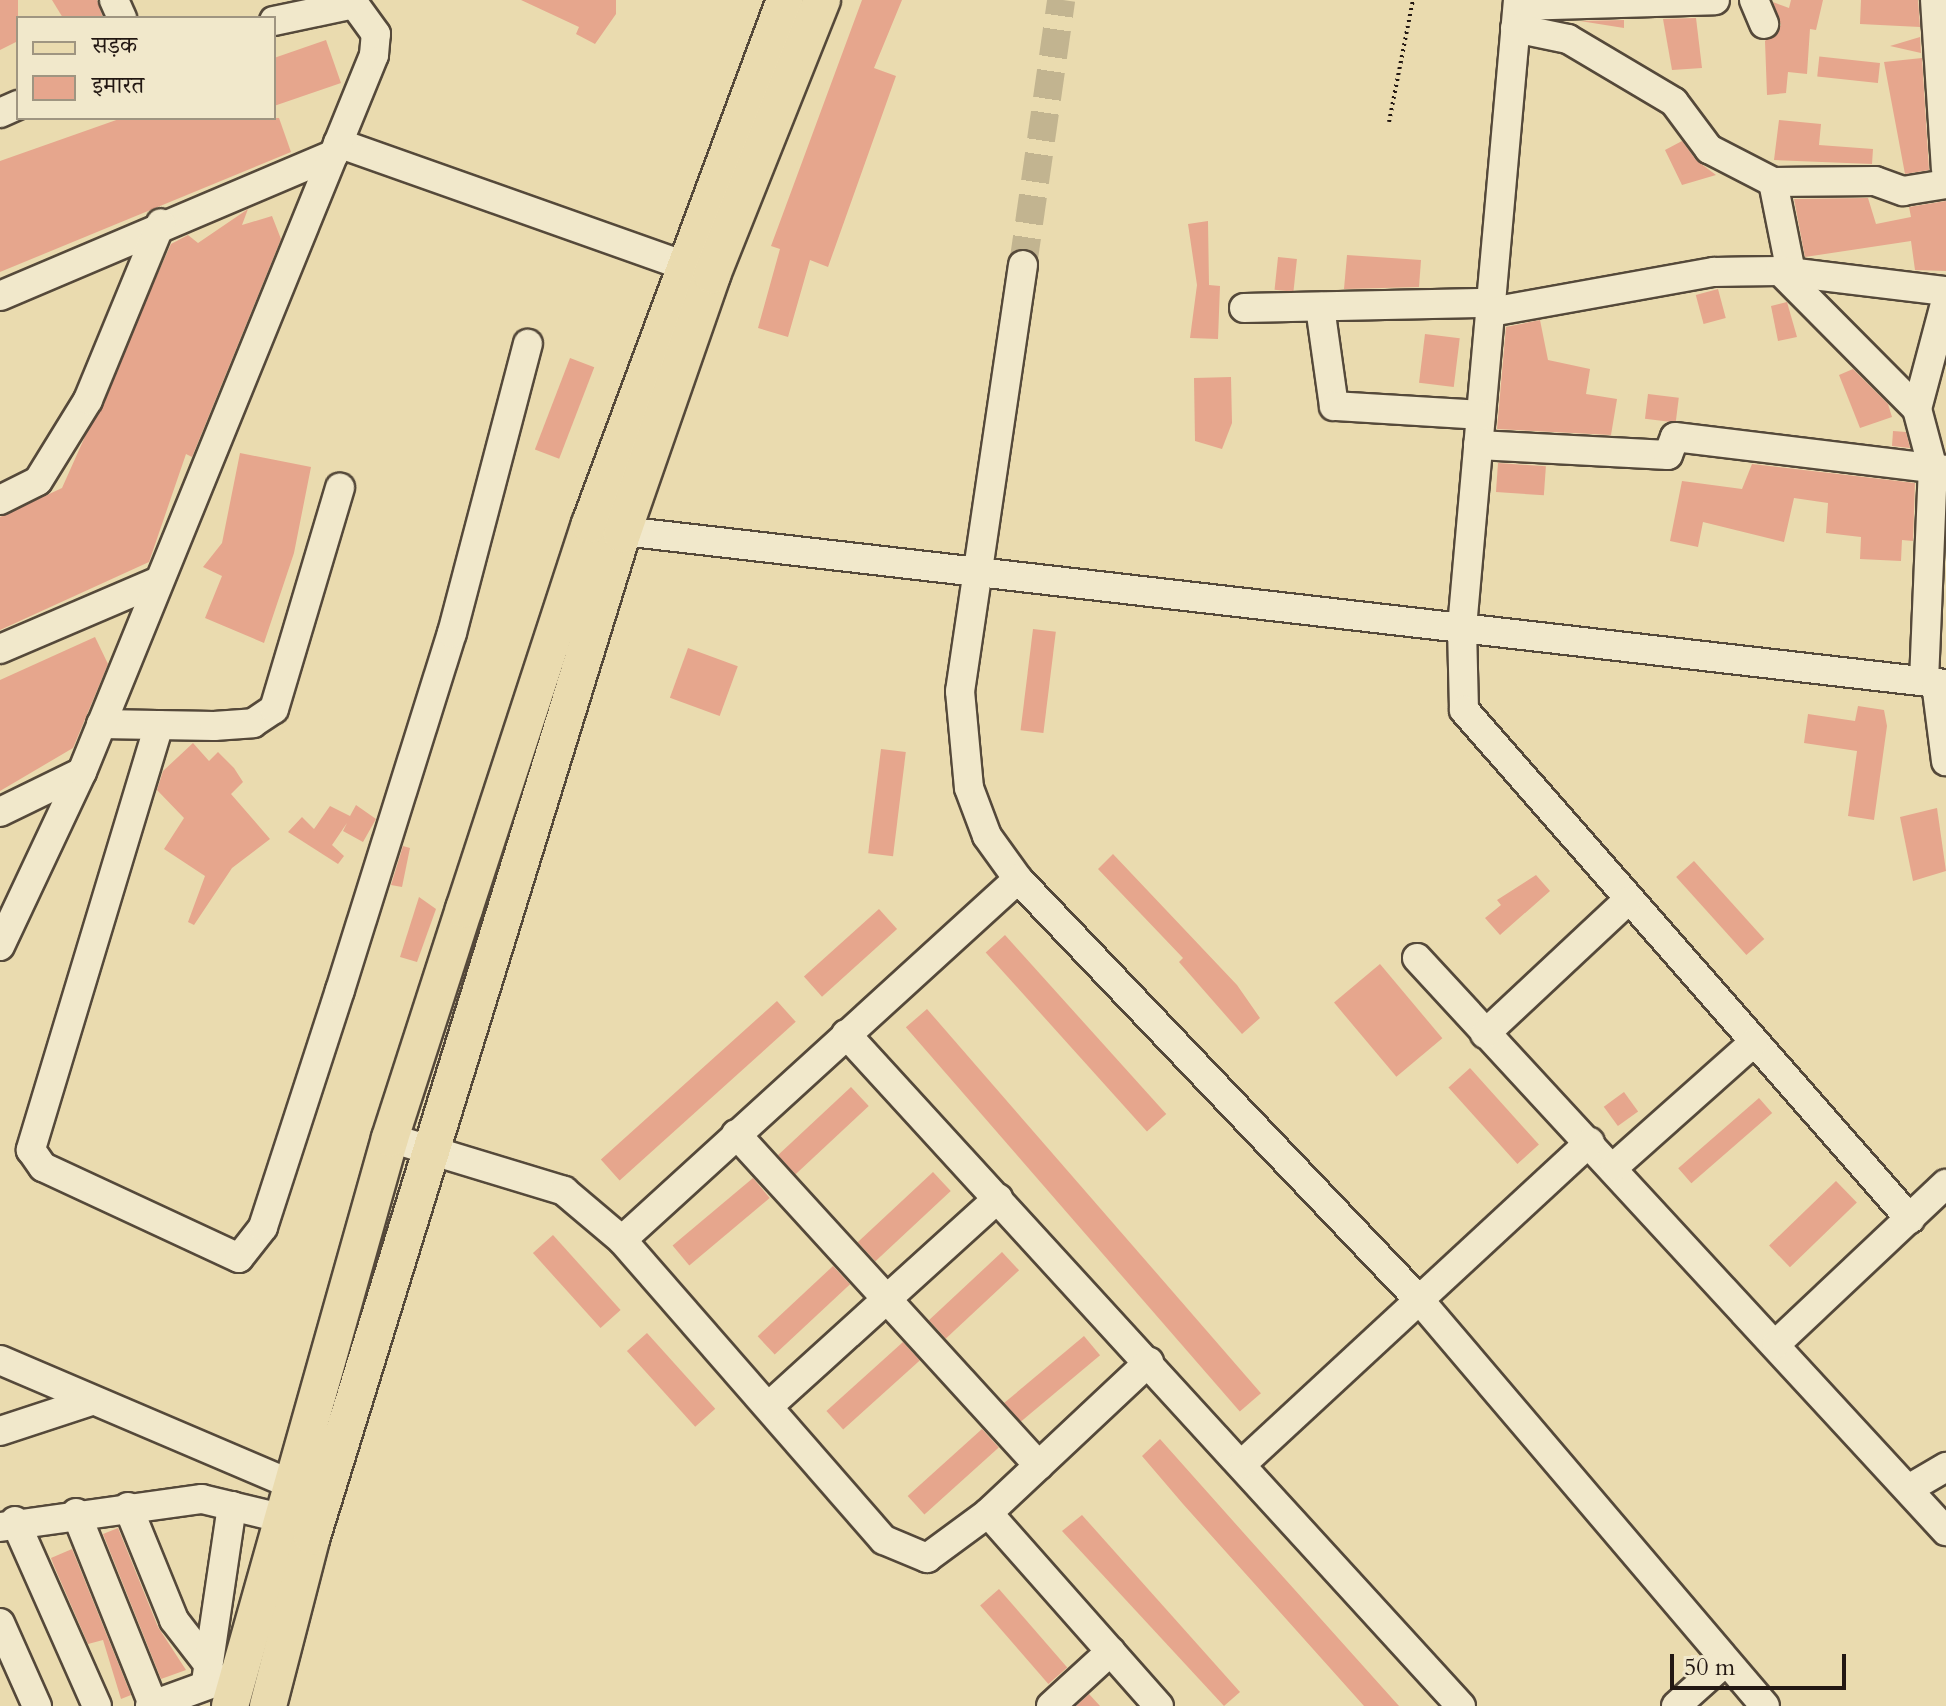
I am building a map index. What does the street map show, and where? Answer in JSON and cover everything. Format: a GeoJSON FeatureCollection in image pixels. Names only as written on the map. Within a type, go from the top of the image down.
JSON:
{"type":"FeatureCollection","features":[{"type":"Feature","properties":{"kind":"main road"},"geometry":{"type":"LineString","coordinates":[[272,1694],[299,1510],[390,1138],[698,270],[785,0]]}},
{"type":"Feature","properties":{"kind":"main road"},"geometry":{"type":"LineString","coordinates":[[698,270],[822,0]]}},
{"type":"Feature","properties":{"kind":"main road"},"geometry":{"type":"LineString","coordinates":[[221,1682],[299,1510],[431,1150],[606,529]]}},
{"type":"Feature","properties":{"kind":"street"},"geometry":{"type":"LineString","coordinates":[[1517,11],[1715,0]]}},
{"type":"Feature","properties":{"kind":"street"},"geometry":{"type":"LineString","coordinates":[[1935,0],[1946,169]]}},
{"type":"Feature","properties":{"kind":"street"},"geometry":{"type":"LineString","coordinates":[[0,946],[82,772],[154,583],[374,55],[368,17],[354,4],[276,21]]}},
{"type":"Feature","properties":{"kind":"street"},"geometry":{"type":"LineString","coordinates":[[1517,11],[1674,102],[1709,149],[1773,182],[1875,181],[1903,191],[1946,184]]}},
{"type":"Feature","properties":{"kind":"street"},"geometry":{"type":"LineString","coordinates":[[1517,11],[1462,628],[1464,710],[1626,902],[1910,1219]]}},
{"type":"Feature","properties":{"kind":"street"},"geometry":{"type":"LineString","coordinates":[[0,296],[336,148],[698,270]]}},
{"type":"Feature","properties":{"kind":"street"},"geometry":{"type":"LineString","coordinates":[[1773,182],[1785,271],[1917,409],[1939,470],[1935,683],[1946,761]]}},
{"type":"Feature","properties":{"kind":"street"},"geometry":{"type":"LineString","coordinates":[[0,500],[38,481],[88,400],[161,223]]}},
{"type":"Feature","properties":{"kind":"street"},"geometry":{"type":"LineString","coordinates":[[1023,265],[960,691],[969,788],[987,836],[1018,879],[1422,1303],[1724,1663],[1765,1706]]}},
{"type":"Feature","properties":{"kind":"street"},"geometry":{"type":"LineString","coordinates":[[1244,308],[1491,308],[1714,272],[1785,271],[1946,291]]}},
{"type":"Feature","properties":{"kind":"street"},"geometry":{"type":"LineString","coordinates":[[1917,409],[1946,300]]}},
{"type":"Feature","properties":{"kind":"street"},"geometry":{"type":"LineString","coordinates":[[1320,307],[1334,406],[1481,415]]}},
{"type":"Feature","properties":{"kind":"street"},"geometry":{"type":"LineString","coordinates":[[159,725],[31,1150],[43,1167],[239,1258],[263,1227],[340,990],[452,633],[528,344]]}},
{"type":"Feature","properties":{"kind":"street"},"geometry":{"type":"LineString","coordinates":[[1478,445],[1668,455],[1675,437],[1939,470]]}},
{"type":"Feature","properties":{"kind":"street"},"geometry":{"type":"LineString","coordinates":[[101,724],[253,723],[274,709],[340,488]]}},
{"type":"Feature","properties":{"kind":"street"},"geometry":{"type":"LineString","coordinates":[[606,529],[1935,683]]}},
{"type":"Feature","properties":{"kind":"street"},"geometry":{"type":"LineString","coordinates":[[0,649],[154,583]]}},
{"type":"Feature","properties":{"kind":"street"},"geometry":{"type":"LineString","coordinates":[[0,812],[82,772]]}},
{"type":"Feature","properties":{"kind":"street"},"geometry":{"type":"LineString","coordinates":[[622,1240],[1018,879]]}},
{"type":"Feature","properties":{"kind":"street"},"geometry":{"type":"LineString","coordinates":[[1485,1034],[1626,902]]}},
{"type":"Feature","properties":{"kind":"street"},"geometry":{"type":"LineString","coordinates":[[1417,958],[1485,1034],[1615,1166],[1946,1531]]}},
{"type":"Feature","properties":{"kind":"street"},"geometry":{"type":"LineString","coordinates":[[846,1034],[1461,1706]]}},
{"type":"Feature","properties":{"kind":"street"},"geometry":{"type":"LineString","coordinates":[[1615,1166],[1753,1043]]}},
{"type":"Feature","properties":{"kind":"street"},"geometry":{"type":"LineString","coordinates":[[736,1134],[1039,1466]]}},
{"type":"Feature","properties":{"kind":"street"},"geometry":{"type":"LineString","coordinates":[[390,1138],[564,1191],[622,1240],[770,1405],[884,1540],[927,1558],[988,1513],[1149,1362]]}},
{"type":"Feature","properties":{"kind":"street"},"geometry":{"type":"LineString","coordinates":[[1242,1464],[1422,1303],[1590,1142]]}},
{"type":"Feature","properties":{"kind":"street"},"geometry":{"type":"LineString","coordinates":[[1777,1343],[1946,1184]]}},
{"type":"Feature","properties":{"kind":"street"},"geometry":{"type":"LineString","coordinates":[[770,1405],[998,1198]]}},
{"type":"Feature","properties":{"kind":"street"},"geometry":{"type":"LineString","coordinates":[[0,1360],[299,1510]]}},
{"type":"Feature","properties":{"kind":"street"},"geometry":{"type":"LineString","coordinates":[[0,1431],[88,1402]]}},
{"type":"Feature","properties":{"kind":"street"},"geometry":{"type":"LineString","coordinates":[[1910,1488],[1946,1467]]}},
{"type":"Feature","properties":{"kind":"street"},"geometry":{"type":"LineString","coordinates":[[97,1706],[7,1524],[202,1499],[232,1506],[299,1510]]}},
{"type":"Feature","properties":{"kind":"street"},"geometry":{"type":"LineString","coordinates":[[221,1682],[232,1506]]}},
{"type":"Feature","properties":{"kind":"street"},"geometry":{"type":"LineString","coordinates":[[128,1507],[174,1620],[221,1682]]}},
{"type":"Feature","properties":{"kind":"street"},"geometry":{"type":"LineString","coordinates":[[76,1513],[152,1706],[221,1682],[272,1694]]}},
{"type":"Feature","properties":{"kind":"street"},"geometry":{"type":"LineString","coordinates":[[988,1513],[1159,1706]]}},
{"type":"Feature","properties":{"kind":"street"},"geometry":{"type":"LineString","coordinates":[[0,1623],[37,1706]]}},
{"type":"Feature","properties":{"kind":"street"},"geometry":{"type":"LineString","coordinates":[[1051,1706],[1111,1651]]}},
{"type":"Feature","properties":{"kind":"street"},"geometry":{"type":"LineString","coordinates":[[1676,1706],[1724,1663]]}},
{"type":"Feature","properties":{"kind":"path"},"geometry":{"type":"LineString","coordinates":[[1389,122],[1413,0]]}},
{"type":"Feature","properties":{"kind":"building"},"geometry":{"type":"Polygon","coordinates":[[[0,0],[18,0],[16,42],[0,50],[0,0]]]}},
{"type":"Feature","properties":{"kind":"building"},"geometry":{"type":"Polygon","coordinates":[[[52,0],[97,0],[102,16],[62,16],[52,0]]]}},
{"type":"Feature","properties":{"kind":"building"},"geometry":{"type":"Polygon","coordinates":[[[521,0],[616,0],[616,14],[595,44],[576,34],[579,27],[521,0]]]}},
{"type":"Feature","properties":{"kind":"building"},"geometry":{"type":"Polygon","coordinates":[[[862,0],[902,0],[874,68],[896,76],[828,267],[810,260],[788,337],[758,328],[780,249],[771,246],[862,0]]]}},
{"type":"Feature","properties":{"kind":"building"},"geometry":{"type":"Polygon","coordinates":[[[1791,0],[1823,0],[1816,30],[1810,29],[1807,74],[1788,72],[1786,93],[1767,95],[1765,41],[1781,25],[1773,2],[1789,8],[1791,0]]]}},
{"type":"Feature","properties":{"kind":"building"},"geometry":{"type":"Polygon","coordinates":[[[1861,0],[1918,0],[1920,27],[1860,24],[1861,0]]]}},
{"type":"Feature","properties":{"kind":"building"},"geometry":{"type":"Polygon","coordinates":[[[1696,18],[1702,68],[1672,70],[1663,19],[1696,18]]]}},
{"type":"Feature","properties":{"kind":"building"},"geometry":{"type":"Polygon","coordinates":[[[1624,20],[1624,28],[1580,21],[1624,20]]]}},
{"type":"Feature","properties":{"kind":"building"},"geometry":{"type":"Polygon","coordinates":[[[1920,37],[1921,53],[1890,46],[1920,37]]]}},
{"type":"Feature","properties":{"kind":"building"},"geometry":{"type":"Polygon","coordinates":[[[326,40],[341,83],[276,105],[276,57],[326,40]]]}},
{"type":"Feature","properties":{"kind":"building"},"geometry":{"type":"Polygon","coordinates":[[[1819,57],[1880,63],[1878,83],[1817,77],[1819,57]]]}},
{"type":"Feature","properties":{"kind":"building"},"geometry":{"type":"Polygon","coordinates":[[[1922,58],[1929,170],[1905,174],[1884,62],[1922,58]]]}},
{"type":"Feature","properties":{"kind":"building"},"geometry":{"type":"Polygon","coordinates":[[[279,118],[291,152],[0,272],[0,161],[116,120],[279,118]]]}},
{"type":"Feature","properties":{"kind":"building"},"geometry":{"type":"Polygon","coordinates":[[[1779,120],[1821,124],[1819,145],[1873,149],[1872,164],[1774,160],[1779,120]]]}},
{"type":"Feature","properties":{"kind":"building"},"geometry":{"type":"Polygon","coordinates":[[[1682,141],[1696,160],[1716,175],[1682,185],[1665,150],[1682,141]]]}},
{"type":"Feature","properties":{"kind":"building"},"geometry":{"type":"Polygon","coordinates":[[[1868,198],[1876,224],[1911,217],[1909,207],[1946,201],[1946,271],[1915,270],[1911,241],[1805,257],[1794,199],[1868,198]]]}},
{"type":"Feature","properties":{"kind":"building"},"geometry":{"type":"Polygon","coordinates":[[[248,209],[242,225],[272,216],[281,239],[192,457],[186,454],[149,562],[0,630],[0,517],[62,488],[171,244],[188,235],[198,243],[248,209]]]}},
{"type":"Feature","properties":{"kind":"building"},"geometry":{"type":"Polygon","coordinates":[[[1208,221],[1209,285],[1220,286],[1218,339],[1190,338],[1197,285],[1188,224],[1208,221]]]}},
{"type":"Feature","properties":{"kind":"building"},"geometry":{"type":"Polygon","coordinates":[[[1347,255],[1421,260],[1419,287],[1344,289],[1347,255]]]}},
{"type":"Feature","properties":{"kind":"building"},"geometry":{"type":"Polygon","coordinates":[[[1278,257],[1297,259],[1293,292],[1275,290],[1278,257]]]}},
{"type":"Feature","properties":{"kind":"building"},"geometry":{"type":"Polygon","coordinates":[[[1718,289],[1726,318],[1704,324],[1696,295],[1718,289]]]}},
{"type":"Feature","properties":{"kind":"building"},"geometry":{"type":"Polygon","coordinates":[[[1787,302],[1797,337],[1778,341],[1771,306],[1787,302]]]}},
{"type":"Feature","properties":{"kind":"building"},"geometry":{"type":"Polygon","coordinates":[[[1540,320],[1548,360],[1590,369],[1586,394],[1617,399],[1611,435],[1497,429],[1506,327],[1540,320]]]}},
{"type":"Feature","properties":{"kind":"building"},"geometry":{"type":"Polygon","coordinates":[[[1425,334],[1460,338],[1454,387],[1419,383],[1425,334]]]}},
{"type":"Feature","properties":{"kind":"building"},"geometry":{"type":"Polygon","coordinates":[[[570,358],[594,367],[559,459],[535,449],[570,358]]]}},
{"type":"Feature","properties":{"kind":"building"},"geometry":{"type":"Polygon","coordinates":[[[1853,369],[1888,404],[1892,417],[1860,428],[1839,375],[1853,369]]]}},
{"type":"Feature","properties":{"kind":"building"},"geometry":{"type":"Polygon","coordinates":[[[1231,377],[1232,423],[1222,449],[1195,441],[1194,378],[1231,377]]]}},
{"type":"Feature","properties":{"kind":"building"},"geometry":{"type":"Polygon","coordinates":[[[1648,394],[1679,398],[1676,423],[1645,419],[1648,394]]]}},
{"type":"Feature","properties":{"kind":"building"},"geometry":{"type":"Polygon","coordinates":[[[1893,431],[1906,432],[1910,448],[1892,446],[1893,431]]]}},
{"type":"Feature","properties":{"kind":"building"},"geometry":{"type":"Polygon","coordinates":[[[240,453],[311,467],[294,553],[264,643],[205,618],[222,576],[203,567],[222,543],[240,453]]]}},
{"type":"Feature","properties":{"kind":"building"},"geometry":{"type":"Polygon","coordinates":[[[1498,463],[1546,466],[1544,495],[1496,492],[1498,463]]]}},
{"type":"Feature","properties":{"kind":"building"},"geometry":{"type":"Polygon","coordinates":[[[1752,464],[1915,483],[1913,541],[1902,540],[1901,561],[1860,559],[1861,537],[1826,533],[1828,503],[1794,498],[1784,542],[1703,522],[1698,547],[1670,541],[1682,481],[1742,489],[1752,464]]]}},
{"type":"Feature","properties":{"kind":"building"},"geometry":{"type":"Polygon","coordinates":[[[1033,629],[1056,632],[1043,733],[1021,730],[1033,629]]]}},
{"type":"Feature","properties":{"kind":"building"},"geometry":{"type":"Polygon","coordinates":[[[95,637],[108,664],[73,748],[0,791],[0,680],[95,637]]]}},
{"type":"Feature","properties":{"kind":"building"},"geometry":{"type":"Polygon","coordinates":[[[688,648],[738,666],[720,716],[670,698],[688,648]]]}},
{"type":"Feature","properties":{"kind":"building"},"geometry":{"type":"Polygon","coordinates":[[[1858,706],[1884,710],[1887,726],[1874,820],[1848,816],[1857,751],[1804,743],[1808,714],[1855,721],[1858,706]]]}},
{"type":"Feature","properties":{"kind":"building"},"geometry":{"type":"Polygon","coordinates":[[[193,743],[209,761],[218,752],[234,768],[243,782],[231,794],[270,839],[232,868],[194,925],[188,922],[205,876],[164,849],[184,818],[157,790],[163,771],[193,743]]]}},
{"type":"Feature","properties":{"kind":"building"},"geometry":{"type":"Polygon","coordinates":[[[881,749],[906,752],[893,856],[868,853],[881,749]]]}},
{"type":"Feature","properties":{"kind":"building"},"geometry":{"type":"Polygon","coordinates":[[[356,805],[376,819],[363,842],[343,831],[347,823],[332,845],[344,856],[338,864],[288,832],[302,817],[314,829],[330,806],[350,816],[356,805]]]}},
{"type":"Feature","properties":{"kind":"building"},"geometry":{"type":"Polygon","coordinates":[[[1937,808],[1946,871],[1913,881],[1900,817],[1937,808]]]}},
{"type":"Feature","properties":{"kind":"building"},"geometry":{"type":"Polygon","coordinates":[[[403,846],[410,848],[402,887],[391,885],[403,846]]]}},
{"type":"Feature","properties":{"kind":"building"},"geometry":{"type":"Polygon","coordinates":[[[1113,854],[1237,985],[1260,1018],[1242,1034],[1179,962],[1183,958],[1098,869],[1113,854]]]}},
{"type":"Feature","properties":{"kind":"building"},"geometry":{"type":"Polygon","coordinates":[[[1694,861],[1764,939],[1746,955],[1676,877],[1694,861]]]}},
{"type":"Feature","properties":{"kind":"building"},"geometry":{"type":"Polygon","coordinates":[[[1536,875],[1550,891],[1500,935],[1485,918],[1501,905],[1497,900],[1536,875]]]}},
{"type":"Feature","properties":{"kind":"building"},"geometry":{"type":"Polygon","coordinates":[[[419,897],[436,909],[417,962],[400,957],[419,897]]]}},
{"type":"Feature","properties":{"kind":"building"},"geometry":{"type":"Polygon","coordinates":[[[879,909],[897,929],[822,997],[804,977],[879,909]]]}},
{"type":"Feature","properties":{"kind":"building"},"geometry":{"type":"Polygon","coordinates":[[[1005,935],[1166,1114],[1147,1131],[986,952],[1005,935]]]}},
{"type":"Feature","properties":{"kind":"building"},"geometry":{"type":"Polygon","coordinates":[[[1380,964],[1442,1038],[1396,1077],[1334,1003],[1380,964]]]}},
{"type":"Feature","properties":{"kind":"building"},"geometry":{"type":"Polygon","coordinates":[[[777,1001],[796,1022],[620,1180],[601,1160],[777,1001]]]}},
{"type":"Feature","properties":{"kind":"building"},"geometry":{"type":"Polygon","coordinates":[[[927,1009],[1261,1393],[1240,1412],[906,1027],[927,1009]]]}},
{"type":"Feature","properties":{"kind":"building"},"geometry":{"type":"Polygon","coordinates":[[[1470,1068],[1539,1145],[1517,1164],[1448,1087],[1470,1068]]]}},
{"type":"Feature","properties":{"kind":"building"},"geometry":{"type":"Polygon","coordinates":[[[851,1087],[869,1106],[796,1174],[778,1155],[851,1087]]]}},
{"type":"Feature","properties":{"kind":"building"},"geometry":{"type":"Polygon","coordinates":[[[1624,1092],[1638,1111],[1618,1126],[1604,1107],[1624,1092]]]}},
{"type":"Feature","properties":{"kind":"building"},"geometry":{"type":"Polygon","coordinates":[[[1759,1098],[1772,1113],[1691,1183],[1678,1168],[1759,1098]]]}},
{"type":"Feature","properties":{"kind":"building"},"geometry":{"type":"Polygon","coordinates":[[[933,1172],[951,1191],[875,1261],[858,1242],[933,1172]]]}},
{"type":"Feature","properties":{"kind":"building"},"geometry":{"type":"Polygon","coordinates":[[[753,1178],[770,1198],[689,1265],[673,1245],[753,1178]]]}},
{"type":"Feature","properties":{"kind":"building"},"geometry":{"type":"Polygon","coordinates":[[[1836,1181],[1857,1203],[1790,1267],[1769,1246],[1836,1181]]]}},
{"type":"Feature","properties":{"kind":"building"},"geometry":{"type":"Polygon","coordinates":[[[553,1235],[621,1310],[601,1328],[533,1253],[553,1235]]]}},
{"type":"Feature","properties":{"kind":"building"},"geometry":{"type":"Polygon","coordinates":[[[1002,1252],[1019,1270],[946,1338],[929,1320],[1002,1252]]]}},
{"type":"Feature","properties":{"kind":"building"},"geometry":{"type":"Polygon","coordinates":[[[833,1266],[850,1284],[775,1355],[758,1336],[833,1266]]]}},
{"type":"Feature","properties":{"kind":"building"},"geometry":{"type":"Polygon","coordinates":[[[647,1333],[715,1409],[695,1427],[627,1351],[647,1333]]]}},
{"type":"Feature","properties":{"kind":"building"},"geometry":{"type":"Polygon","coordinates":[[[1084,1336],[1100,1355],[1020,1422],[1004,1403],[1084,1336]]]}},
{"type":"Feature","properties":{"kind":"building"},"geometry":{"type":"Polygon","coordinates":[[[903,1342],[920,1361],[843,1429],[826,1411],[903,1342]]]}},
{"type":"Feature","properties":{"kind":"building"},"geometry":{"type":"Polygon","coordinates":[[[982,1429],[999,1448],[924,1514],[908,1496],[982,1429]]]}},
{"type":"Feature","properties":{"kind":"building"},"geometry":{"type":"Polygon","coordinates":[[[1160,1439],[1399,1706],[1364,1706],[1183,1504],[1142,1456],[1160,1439]]]}},
{"type":"Feature","properties":{"kind":"building"},"geometry":{"type":"Polygon","coordinates":[[[1082,1515],[1240,1692],[1224,1706],[1062,1531],[1082,1515]]]}},
{"type":"Feature","properties":{"kind":"building"},"geometry":{"type":"Polygon","coordinates":[[[118,1528],[158,1627],[186,1670],[161,1679],[103,1534],[118,1528]]]}},
{"type":"Feature","properties":{"kind":"building"},"geometry":{"type":"Polygon","coordinates":[[[72,1549],[131,1695],[121,1699],[103,1640],[88,1644],[51,1558],[72,1549]]]}},
{"type":"Feature","properties":{"kind":"building"},"geometry":{"type":"Polygon","coordinates":[[[999,1589],[1067,1667],[1048,1684],[980,1605],[999,1589]]]}},
{"type":"Feature","properties":{"kind":"building"},"geometry":{"type":"Polygon","coordinates":[[[1089,1694],[1100,1706],[1076,1706],[1089,1694]]]}},
{"type":"Feature","properties":{"kind":"tunnel"},"geometry":{"type":"LineString","coordinates":[[1023,265],[1061,0]]}}]}
